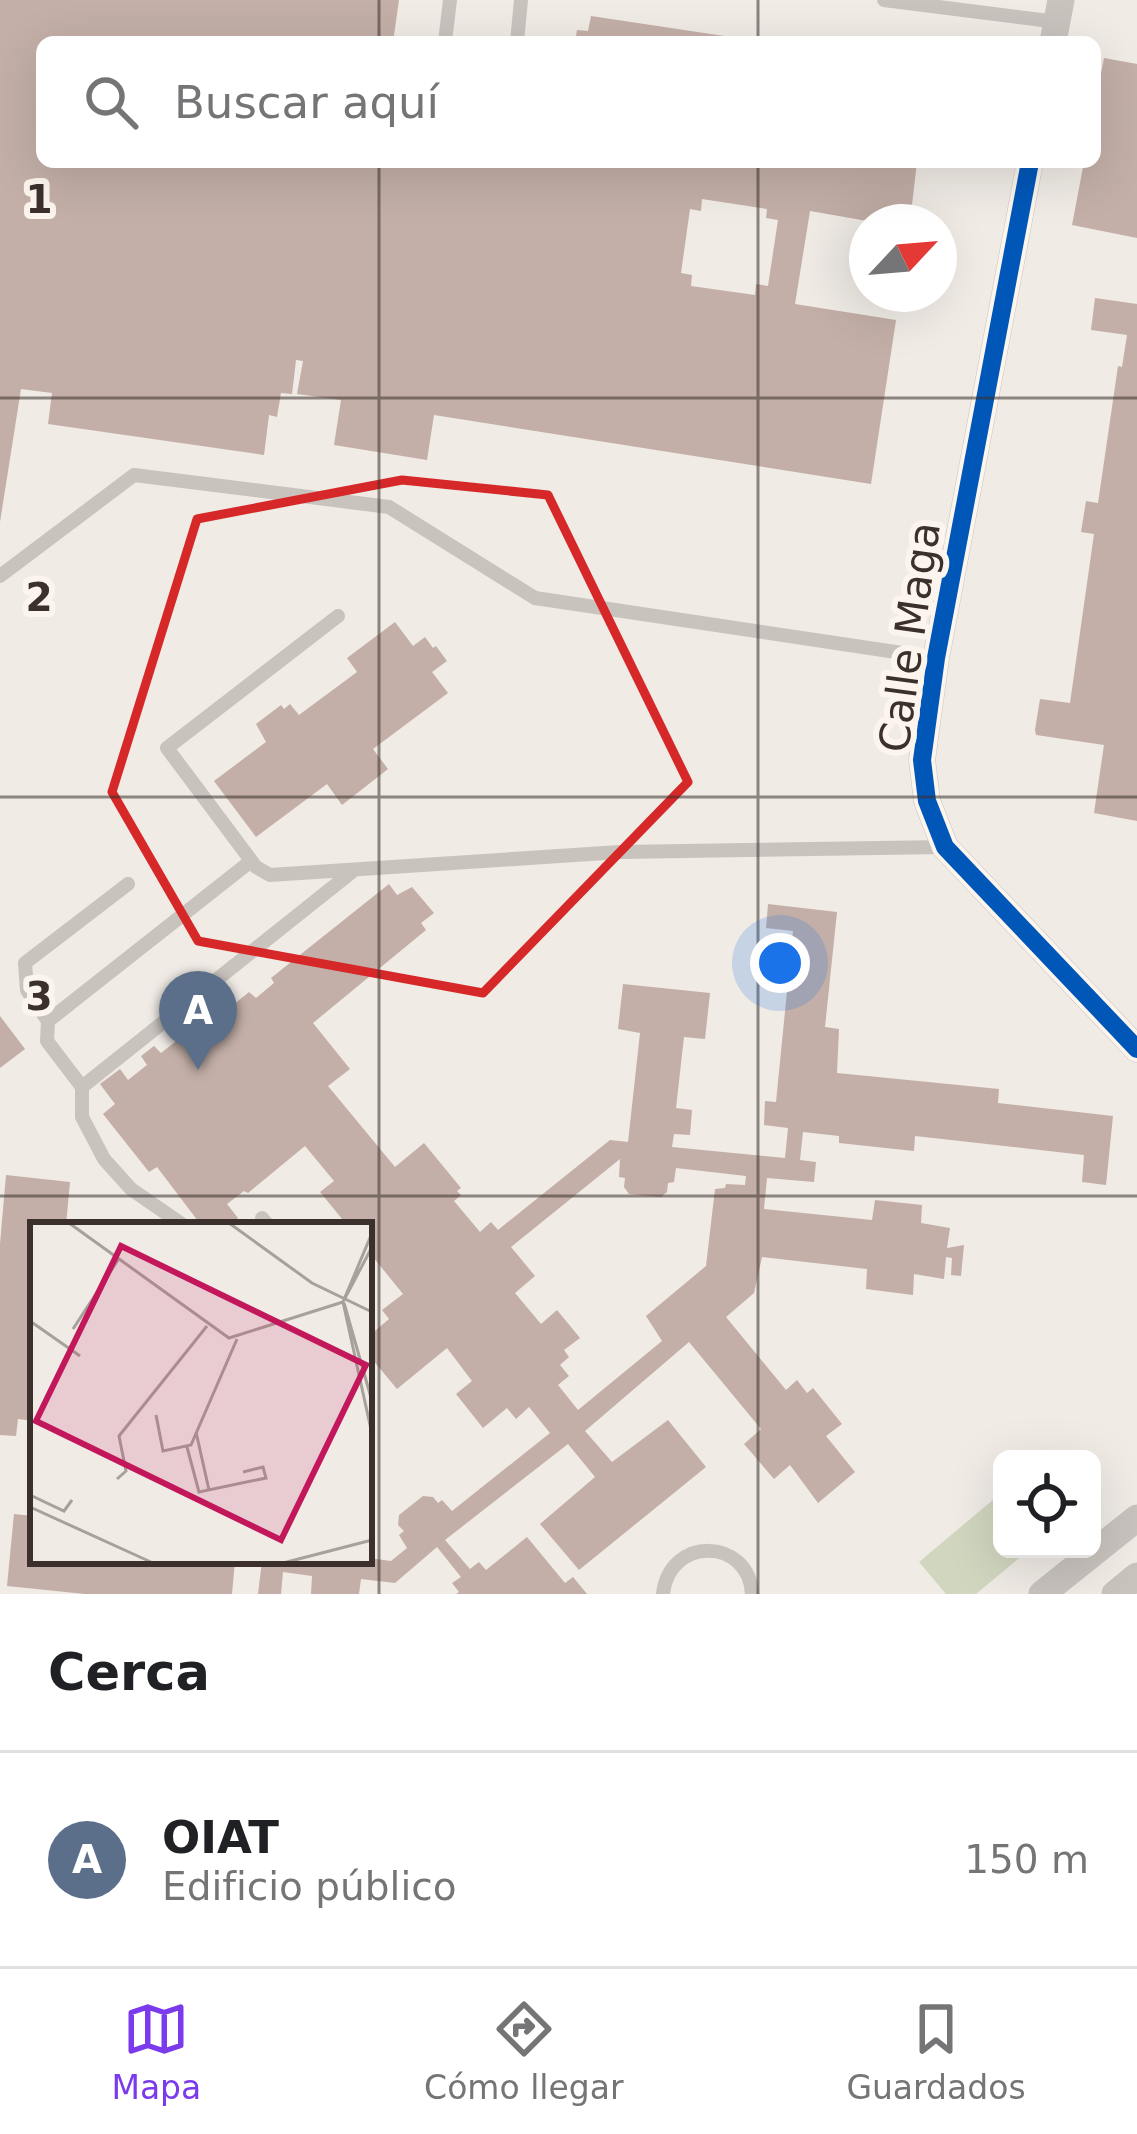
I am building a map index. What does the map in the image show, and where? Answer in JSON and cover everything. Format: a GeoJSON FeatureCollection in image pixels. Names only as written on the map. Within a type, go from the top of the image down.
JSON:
{"type":"FeatureCollection","features":[{"type":"Feature","properties":{"kind":"street","name":"Calle Maga"},"geometry":{"type":"LineString","coordinates":[[1029,168],[936,658],[922,760],[927,802],[945,847],[1137,1049]]}},
{"type":"Feature","properties":{"kind":"street"},"geometry":{"type":"LineString","coordinates":[[1042,1594],[1137,1518]]}},
{"type":"Feature","properties":{"kind":"street"},"geometry":{"type":"LineString","coordinates":[[1115,1594],[1137,1576]]}},
{"type":"Feature","properties":{"kind":"lane"},"geometry":{"type":"LineString","coordinates":[[446,36],[450,0]]}},
{"type":"Feature","properties":{"kind":"lane"},"geometry":{"type":"LineString","coordinates":[[518,36],[521,0]]}},
{"type":"Feature","properties":{"kind":"lane"},"geometry":{"type":"LineString","coordinates":[[884,0],[1057,21]]}},
{"type":"Feature","properties":{"kind":"lane"},"geometry":{"type":"LineString","coordinates":[[0,576],[134,475],[389,508],[535,598],[936,658]]}},
{"type":"Feature","properties":{"kind":"lane"},"geometry":{"type":"LineString","coordinates":[[338,616],[167,748],[251,861],[270,875],[620,852],[945,847]]}},
{"type":"Feature","properties":{"kind":"lane"},"geometry":{"type":"LineString","coordinates":[[47,1021],[251,861]]}},
{"type":"Feature","properties":{"kind":"lane"},"geometry":{"type":"LineString","coordinates":[[82,1087],[357,868]]}},
{"type":"Feature","properties":{"kind":"lane"},"geometry":{"type":"LineString","coordinates":[[128,884],[25,963],[27,990],[47,1021],[46,1041],[82,1087],[82,1118],[104,1159],[131,1190],[179,1222]]}},
{"type":"Feature","properties":{"kind":"lane"},"geometry":{"type":"LineString","coordinates":[[663,1594],[668,1572],[680,1559],[696,1551],[714,1550],[743,1568],[752,1594]]}},
{"type":"Feature","properties":{"kind":"highlighted area"},"geometry":{"type":"Polygon","coordinates":[[[402,480],[548,495],[688,782],[483,993],[198,941],[112,792],[197,519],[402,480]]]}},
{"type":"Feature","properties":{"kind":"green space"},"geometry":{"type":"Polygon","coordinates":[[[993,1500],[993,1558],[1019,1558],[976,1594],[946,1594],[919,1562],[993,1500]]]}},
{"type":"Feature","properties":{"kind":"building"},"geometry":{"type":"Polygon","coordinates":[[[0,0],[399,0],[394,36],[36,36],[36,168],[916,168],[912,204],[849,204],[849,218],[810,211],[795,304],[896,320],[871,484],[434,415],[427,460],[334,445],[341,400],[297,394],[303,361],[296,360],[292,394],[281,393],[277,417],[269,415],[264,455],[48,424],[52,393],[21,389],[0,522],[0,0]],[[702,199],[701,211],[690,209],[681,273],[692,275],[691,286],[755,295],[756,284],[768,286],[778,220],[766,218],[767,209],[702,199]]]}},
{"type":"Feature","properties":{"kind":"building"},"geometry":{"type":"Polygon","coordinates":[[[591,16],[724,36],[576,36],[577,30],[588,31],[591,16]]]}},
{"type":"Feature","properties":{"kind":"building"},"geometry":{"type":"Polygon","coordinates":[[[1104,58],[1137,64],[1137,238],[1072,225],[1083,168],[1101,168],[1104,58]]]}},
{"type":"Feature","properties":{"kind":"building"},"geometry":{"type":"Polygon","coordinates":[[[1095,298],[1137,304],[1137,821],[1094,813],[1104,745],[1036,735],[1035,730],[1040,699],[1070,703],[1094,534],[1081,532],[1086,501],[1098,503],[1127,335],[1091,330],[1095,298]]]}},
{"type":"Feature","properties":{"kind":"building"},"geometry":{"type":"Polygon","coordinates":[[[395,622],[413,646],[425,637],[436,646],[447,661],[432,672],[448,693],[373,749],[388,769],[342,805],[327,784],[256,837],[214,781],[266,742],[256,724],[281,705],[284,709],[290,704],[299,715],[357,672],[347,658],[395,622]]]}},
{"type":"Feature","properties":{"kind":"building"},"geometry":{"type":"Polygon","coordinates":[[[389,884],[397,895],[412,887],[434,913],[421,923],[426,930],[313,1023],[350,1069],[328,1086],[395,1167],[424,1143],[461,1188],[454,1201],[480,1232],[491,1222],[498,1230],[610,1140],[628,1142],[640,1033],[618,1029],[623,984],[710,993],[705,1039],[684,1037],[676,1108],[692,1110],[690,1135],[674,1134],[672,1147],[785,1158],[788,1128],[764,1125],[765,1101],[776,1102],[793,931],[766,928],[768,904],[837,912],[825,1027],[839,1029],[837,1073],[999,1089],[998,1103],[1113,1116],[1106,1185],[1082,1182],[1084,1155],[915,1136],[914,1151],[839,1143],[839,1136],[803,1132],[800,1160],[816,1162],[814,1182],[767,1178],[764,1209],[872,1220],[875,1200],[922,1205],[921,1223],[950,1228],[947,1248],[964,1245],[961,1276],[951,1275],[952,1258],[946,1257],[944,1279],[914,1274],[913,1295],[866,1289],[867,1269],[762,1257],[754,1293],[726,1317],[786,1390],[797,1380],[807,1393],[813,1388],[842,1424],[826,1436],[855,1472],[818,1503],[790,1465],[774,1479],[744,1444],[761,1429],[689,1342],[585,1431],[612,1462],[668,1420],[706,1467],[579,1570],[540,1524],[595,1477],[568,1444],[445,1540],[470,1569],[479,1562],[486,1570],[527,1537],[565,1583],[573,1577],[587,1594],[456,1594],[452,1583],[461,1577],[437,1547],[395,1583],[361,1579],[359,1594],[311,1594],[312,1576],[283,1572],[281,1594],[258,1594],[262,1564],[391,1561],[407,1548],[399,1535],[404,1531],[398,1525],[399,1515],[423,1496],[438,1503],[442,1500],[452,1511],[550,1433],[529,1407],[516,1419],[507,1408],[483,1428],[456,1394],[472,1381],[447,1348],[397,1389],[372,1359],[372,1333],[389,1319],[382,1310],[403,1294],[372,1256],[372,1222],[345,1222],[320,1192],[334,1181],[305,1146],[248,1193],[244,1191],[227,1204],[238,1218],[233,1222],[199,1222],[157,1167],[149,1172],[103,1114],[115,1104],[100,1084],[120,1069],[128,1080],[147,1065],[141,1056],[154,1046],[161,1053],[184,1035],[193,1038],[249,992],[256,998],[274,983],[271,978],[389,884]],[[620,1159],[511,1247],[535,1276],[515,1293],[541,1324],[557,1310],[580,1338],[564,1350],[569,1357],[560,1365],[569,1376],[558,1385],[578,1410],[662,1341],[646,1316],[706,1266],[715,1189],[745,1185],[746,1176],[676,1168],[674,1182],[668,1183],[661,1197],[629,1194],[625,1178],[619,1177],[620,1159]]]}},
{"type":"Feature","properties":{"kind":"building"},"geometry":{"type":"Polygon","coordinates":[[[0,1016],[25,1049],[0,1068],[0,1016]]]}},
{"type":"Feature","properties":{"kind":"building"},"geometry":{"type":"Polygon","coordinates":[[[6,1175],[70,1182],[66,1222],[30,1222],[30,1421],[18,1419],[16,1436],[0,1435],[0,1244],[6,1175]]]}},
{"type":"Feature","properties":{"kind":"building"},"geometry":{"type":"Polygon","coordinates":[[[14,1514],[30,1516],[30,1564],[235,1564],[232,1594],[85,1594],[7,1586],[14,1514]]]}},
{"type":"Feature","properties":{"kind":"cycle path"},"geometry":{"type":"LineString","coordinates":[[1029,168],[936,658],[922,760],[927,801],[945,847],[1137,1049]]}},
{"type":"Feature","properties":{"kind":"place","name":"OIAT"},"geometry":{"type":"Point","coordinates":[198,1070]}}]}
